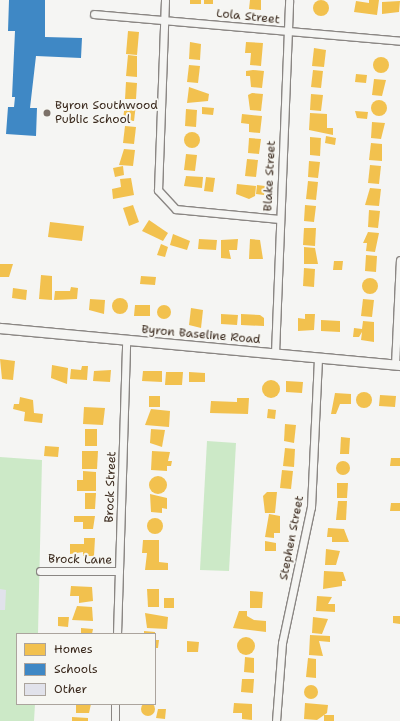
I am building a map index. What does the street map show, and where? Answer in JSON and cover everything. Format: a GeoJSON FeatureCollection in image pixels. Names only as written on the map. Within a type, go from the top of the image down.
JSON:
{"type":"FeatureCollection","features":[{"type":"Feature","properties":{"kind":"main road","name":"Byron Baseline Road"},"geometry":{"type":"LineString","coordinates":[[0,328],[126,341],[398,365]]}},
{"type":"Feature","properties":{"kind":"street"},"geometry":{"type":"LineString","coordinates":[[165,0],[158,190],[176,209],[279,220]]}},
{"type":"Feature","properties":{"kind":"street","name":"Blake Street"},"geometry":{"type":"LineString","coordinates":[[275,353],[279,220],[289,0]]}},
{"type":"Feature","properties":{"kind":"street","name":"Lola Street"},"geometry":{"type":"LineString","coordinates":[[94,14],[400,41]]}},
{"type":"Feature","properties":{"kind":"street"},"geometry":{"type":"LineString","coordinates":[[398,365],[400,260]]}},
{"type":"Feature","properties":{"kind":"street","name":"Brock Street"},"geometry":{"type":"LineString","coordinates":[[118,633],[126,341]]}},
{"type":"Feature","properties":{"kind":"street","name":"Stephen Street"},"geometry":{"type":"LineString","coordinates":[[276,721],[282,644],[311,507],[318,358]]}},
{"type":"Feature","properties":{"kind":"street","name":"Brock Lane"},"geometry":{"type":"LineString","coordinates":[[40,571],[120,571]]}},
{"type":"Feature","properties":{"kind":"street"},"geometry":{"type":"LineString","coordinates":[[115,705],[115,721]]}},
{"type":"Feature","properties":{"kind":"green space"},"geometry":{"type":"Polygon","coordinates":[[[207,441],[236,443],[229,571],[200,570],[207,441]]]}},
{"type":"Feature","properties":{"kind":"green space"},"geometry":{"type":"Polygon","coordinates":[[[0,457],[42,460],[38,633],[16,633],[16,705],[35,705],[34,721],[0,721],[0,457]]]}},
{"type":"Feature","properties":{"kind":"building: Homes"},"geometry":{"type":"Polygon","coordinates":[[[190,0],[201,0],[201,4],[190,4],[190,0]]]}},
{"type":"Feature","properties":{"kind":"building: Homes"},"geometry":{"type":"Polygon","coordinates":[[[204,0],[213,0],[213,4],[204,4],[204,0]]]}},
{"type":"Feature","properties":{"kind":"building: Homes"},"geometry":{"type":"Polygon","coordinates":[[[250,0],[261,0],[261,10],[249,9],[250,0]]]}},
{"type":"Feature","properties":{"kind":"building: Homes"},"geometry":{"type":"Polygon","coordinates":[[[321,0],[328,5],[329,8],[324,15],[321,16],[314,11],[313,8],[318,1],[321,0]]]}},
{"type":"Feature","properties":{"kind":"building: Homes"},"geometry":{"type":"Polygon","coordinates":[[[369,0],[379,0],[377,15],[354,12],[356,1],[369,3],[369,0]]]}},
{"type":"Feature","properties":{"kind":"building: Homes"},"geometry":{"type":"Polygon","coordinates":[[[400,1],[399,12],[382,14],[382,2],[400,1]]]}},
{"type":"Feature","properties":{"kind":"building: Homes"},"geometry":{"type":"Polygon","coordinates":[[[128,31],[139,32],[137,55],[126,54],[128,31]]]}},
{"type":"Feature","properties":{"kind":"building: Homes"},"geometry":{"type":"Polygon","coordinates":[[[190,42],[201,44],[200,60],[189,59],[190,42]]]}},
{"type":"Feature","properties":{"kind":"building: Homes"},"geometry":{"type":"Polygon","coordinates":[[[246,42],[263,43],[261,66],[250,65],[251,53],[245,53],[246,42]]]}},
{"type":"Feature","properties":{"kind":"building: Homes"},"geometry":{"type":"Polygon","coordinates":[[[314,48],[326,50],[324,67],[312,66],[314,48]]]}},
{"type":"Feature","properties":{"kind":"building: Homes"},"geometry":{"type":"Polygon","coordinates":[[[128,55],[137,56],[137,77],[126,76],[128,55]]]}},
{"type":"Feature","properties":{"kind":"building: Homes"},"geometry":{"type":"Polygon","coordinates":[[[378,57],[384,57],[389,62],[387,71],[384,73],[378,73],[373,68],[373,62],[378,57]]]}},
{"type":"Feature","properties":{"kind":"building: Homes"},"geometry":{"type":"Polygon","coordinates":[[[189,65],[200,66],[198,83],[187,82],[189,65]]]}},
{"type":"Feature","properties":{"kind":"building: Homes"},"geometry":{"type":"Polygon","coordinates":[[[313,70],[323,71],[321,88],[311,87],[313,70]]]}},
{"type":"Feature","properties":{"kind":"building: Homes"},"geometry":{"type":"Polygon","coordinates":[[[246,71],[264,71],[262,88],[251,87],[250,76],[246,76],[246,71]]]}},
{"type":"Feature","properties":{"kind":"building: Homes"},"geometry":{"type":"Polygon","coordinates":[[[356,74],[367,75],[366,83],[355,82],[356,74]]]}},
{"type":"Feature","properties":{"kind":"building: Homes"},"geometry":{"type":"Polygon","coordinates":[[[374,79],[386,80],[382,96],[372,95],[374,79]]]}},
{"type":"Feature","properties":{"kind":"building: Homes"},"geometry":{"type":"Polygon","coordinates":[[[126,82],[137,83],[136,99],[125,99],[126,82]]]}},
{"type":"Feature","properties":{"kind":"building: Homes"},"geometry":{"type":"Polygon","coordinates":[[[189,87],[209,94],[208,101],[187,103],[189,87]]]}},
{"type":"Feature","properties":{"kind":"building: Homes"},"geometry":{"type":"Polygon","coordinates":[[[252,93],[263,94],[261,111],[250,110],[248,95],[252,93]]]}},
{"type":"Feature","properties":{"kind":"building: Homes"},"geometry":{"type":"Polygon","coordinates":[[[311,94],[323,95],[321,111],[310,110],[311,94]]]}},
{"type":"Feature","properties":{"kind":"building: Homes"},"geometry":{"type":"Polygon","coordinates":[[[376,100],[382,100],[387,105],[385,114],[382,116],[376,116],[371,111],[371,105],[376,100]]]}},
{"type":"Feature","properties":{"kind":"building: Homes"},"geometry":{"type":"Polygon","coordinates":[[[125,103],[136,104],[134,121],[123,120],[125,103]]]}},
{"type":"Feature","properties":{"kind":"building: Homes"},"geometry":{"type":"Polygon","coordinates":[[[202,107],[214,108],[213,115],[202,114],[202,107]]]}},
{"type":"Feature","properties":{"kind":"building: Homes"},"geometry":{"type":"Polygon","coordinates":[[[186,109],[197,110],[196,127],[185,126],[186,109]]]}},
{"type":"Feature","properties":{"kind":"building: Homes"},"geometry":{"type":"Polygon","coordinates":[[[355,111],[368,112],[367,119],[357,118],[355,111]]]}},
{"type":"Feature","properties":{"kind":"building: Homes"},"geometry":{"type":"Polygon","coordinates":[[[310,113],[327,114],[327,128],[333,128],[333,135],[309,130],[310,113]]]}},
{"type":"Feature","properties":{"kind":"building: Homes"},"geometry":{"type":"Polygon","coordinates":[[[242,114],[262,116],[260,133],[249,132],[249,124],[241,123],[242,114]]]}},
{"type":"Feature","properties":{"kind":"building: Homes"},"geometry":{"type":"Polygon","coordinates":[[[372,122],[385,123],[381,139],[371,138],[372,122]]]}},
{"type":"Feature","properties":{"kind":"building: Homes"},"geometry":{"type":"Polygon","coordinates":[[[125,126],[136,127],[134,144],[123,143],[125,126]]]}},
{"type":"Feature","properties":{"kind":"building: Homes"},"geometry":{"type":"Polygon","coordinates":[[[189,132],[195,132],[200,137],[198,146],[195,148],[189,148],[184,143],[184,137],[189,132]]]}},
{"type":"Feature","properties":{"kind":"building: Homes"},"geometry":{"type":"Polygon","coordinates":[[[326,136],[336,138],[335,145],[325,143],[326,136]]]}},
{"type":"Feature","properties":{"kind":"building: Homes"},"geometry":{"type":"Polygon","coordinates":[[[310,137],[321,138],[320,156],[310,155],[310,137]]]}},
{"type":"Feature","properties":{"kind":"building: Homes"},"geometry":{"type":"Polygon","coordinates":[[[249,138],[261,139],[259,154],[248,153],[249,138]]]}},
{"type":"Feature","properties":{"kind":"building: Homes"},"geometry":{"type":"Polygon","coordinates":[[[371,143],[382,144],[382,161],[369,160],[371,143]]]}},
{"type":"Feature","properties":{"kind":"building: Homes"},"geometry":{"type":"Polygon","coordinates":[[[124,149],[135,150],[133,166],[119,165],[124,149]]]}},
{"type":"Feature","properties":{"kind":"building: Homes"},"geometry":{"type":"Polygon","coordinates":[[[186,154],[197,155],[195,171],[184,170],[186,154]]]}},
{"type":"Feature","properties":{"kind":"building: Homes"},"geometry":{"type":"Polygon","coordinates":[[[247,159],[258,160],[256,177],[245,176],[247,159]]]}},
{"type":"Feature","properties":{"kind":"building: Homes"},"geometry":{"type":"Polygon","coordinates":[[[309,161],[320,162],[318,178],[308,177],[309,161]]]}},
{"type":"Feature","properties":{"kind":"building: Homes"},"geometry":{"type":"Polygon","coordinates":[[[370,165],[381,166],[379,184],[368,183],[370,165]]]}},
{"type":"Feature","properties":{"kind":"building: Homes"},"geometry":{"type":"Polygon","coordinates":[[[123,166],[124,175],[115,177],[113,168],[123,166]]]}},
{"type":"Feature","properties":{"kind":"building: Homes"},"geometry":{"type":"Polygon","coordinates":[[[186,176],[203,177],[202,188],[184,186],[186,176]]]}},
{"type":"Feature","properties":{"kind":"building: Homes"},"geometry":{"type":"Polygon","coordinates":[[[206,177],[215,178],[213,192],[204,191],[206,177]]]}},
{"type":"Feature","properties":{"kind":"building: Homes"},"geometry":{"type":"Polygon","coordinates":[[[131,178],[134,195],[113,199],[112,189],[121,187],[120,179],[131,178]]]}},
{"type":"Feature","properties":{"kind":"building: Homes"},"geometry":{"type":"Polygon","coordinates":[[[308,181],[318,182],[316,200],[306,199],[308,181]]]}},
{"type":"Feature","properties":{"kind":"building: Homes"},"geometry":{"type":"Polygon","coordinates":[[[237,184],[256,186],[255,196],[249,199],[236,194],[237,184]]]}},
{"type":"Feature","properties":{"kind":"building: Homes"},"geometry":{"type":"Polygon","coordinates":[[[257,185],[265,186],[264,195],[256,194],[257,185]]]}},
{"type":"Feature","properties":{"kind":"building: Homes"},"geometry":{"type":"Polygon","coordinates":[[[370,188],[381,189],[379,206],[365,205],[370,188]]]}},
{"type":"Feature","properties":{"kind":"building: Homes"},"geometry":{"type":"Polygon","coordinates":[[[133,205],[139,222],[129,226],[123,208],[133,205]]]}},
{"type":"Feature","properties":{"kind":"building: Homes"},"geometry":{"type":"Polygon","coordinates":[[[305,205],[316,206],[314,222],[304,221],[305,205]]]}},
{"type":"Feature","properties":{"kind":"building: Homes"},"geometry":{"type":"Polygon","coordinates":[[[369,210],[380,211],[378,228],[368,227],[369,210]]]}},
{"type":"Feature","properties":{"kind":"building: Homes"},"geometry":{"type":"Polygon","coordinates":[[[149,220],[168,233],[163,241],[142,231],[149,220]]]}},
{"type":"Feature","properties":{"kind":"building: Homes"},"geometry":{"type":"Polygon","coordinates":[[[50,222],[84,226],[82,241],[48,237],[50,222]]]}},
{"type":"Feature","properties":{"kind":"building: Homes"},"geometry":{"type":"Polygon","coordinates":[[[304,228],[316,228],[315,246],[303,245],[304,228]]]}},
{"type":"Feature","properties":{"kind":"building: Homes"},"geometry":{"type":"Polygon","coordinates":[[[368,232],[379,233],[375,252],[366,251],[367,243],[363,243],[368,232]]]}},
{"type":"Feature","properties":{"kind":"building: Homes"},"geometry":{"type":"Polygon","coordinates":[[[173,234],[190,241],[187,250],[170,245],[173,234]]]}},
{"type":"Feature","properties":{"kind":"building: Homes"},"geometry":{"type":"Polygon","coordinates":[[[199,239],[217,240],[216,250],[198,249],[199,239]]]}},
{"type":"Feature","properties":{"kind":"building: Homes"},"geometry":{"type":"Polygon","coordinates":[[[238,239],[237,250],[229,250],[231,259],[221,258],[221,240],[238,239]]]}},
{"type":"Feature","properties":{"kind":"building: Homes"},"geometry":{"type":"Polygon","coordinates":[[[250,239],[260,240],[263,259],[249,259],[250,239]]]}},
{"type":"Feature","properties":{"kind":"building: Homes"},"geometry":{"type":"Polygon","coordinates":[[[161,244],[168,247],[165,257],[157,255],[161,244]]]}},
{"type":"Feature","properties":{"kind":"building: Homes"},"geometry":{"type":"Polygon","coordinates":[[[304,247],[315,248],[318,264],[304,264],[304,247]]]}},
{"type":"Feature","properties":{"kind":"building: Homes"},"geometry":{"type":"Polygon","coordinates":[[[366,255],[377,256],[376,272],[365,271],[366,255]]]}},
{"type":"Feature","properties":{"kind":"building: Homes"},"geometry":{"type":"Polygon","coordinates":[[[334,261],[343,261],[342,270],[333,270],[334,261]]]}},
{"type":"Feature","properties":{"kind":"building: Homes"},"geometry":{"type":"Polygon","coordinates":[[[0,264],[13,264],[9,277],[0,277],[0,264]]]}},
{"type":"Feature","properties":{"kind":"building: Homes"},"geometry":{"type":"Polygon","coordinates":[[[304,268],[315,269],[314,287],[303,286],[304,268]]]}},
{"type":"Feature","properties":{"kind":"building: Homes"},"geometry":{"type":"Polygon","coordinates":[[[41,275],[52,276],[52,300],[39,299],[41,275]]]}},
{"type":"Feature","properties":{"kind":"building: Homes"},"geometry":{"type":"Polygon","coordinates":[[[141,276],[156,277],[155,285],[140,284],[141,276]]]}},
{"type":"Feature","properties":{"kind":"building: Homes"},"geometry":{"type":"Polygon","coordinates":[[[370,278],[377,283],[378,286],[373,293],[370,294],[363,289],[362,286],[367,279],[370,278]]]}},
{"type":"Feature","properties":{"kind":"building: Homes"},"geometry":{"type":"Polygon","coordinates":[[[71,287],[78,288],[77,299],[54,300],[55,291],[70,291],[71,287]]]}},
{"type":"Feature","properties":{"kind":"building: Homes"},"geometry":{"type":"Polygon","coordinates":[[[13,288],[27,290],[26,300],[12,298],[13,288]]]}},
{"type":"Feature","properties":{"kind":"building: Homes"},"geometry":{"type":"Polygon","coordinates":[[[117,298],[123,298],[128,303],[126,312],[123,314],[117,314],[112,309],[112,303],[117,298]]]}},
{"type":"Feature","properties":{"kind":"building: Homes"},"geometry":{"type":"Polygon","coordinates":[[[90,299],[105,300],[104,314],[89,310],[90,299]]]}},
{"type":"Feature","properties":{"kind":"building: Homes"},"geometry":{"type":"Polygon","coordinates":[[[363,299],[374,300],[372,317],[361,316],[363,299]]]}},
{"type":"Feature","properties":{"kind":"building: Homes"},"geometry":{"type":"Polygon","coordinates":[[[135,305],[150,305],[150,316],[134,316],[135,305]]]}},
{"type":"Feature","properties":{"kind":"building: Homes"},"geometry":{"type":"Polygon","coordinates":[[[161,305],[167,305],[171,309],[171,315],[167,319],[161,319],[157,315],[157,309],[161,305]]]}},
{"type":"Feature","properties":{"kind":"building: Homes"},"geometry":{"type":"Polygon","coordinates":[[[191,308],[203,310],[201,328],[189,325],[191,308]]]}},
{"type":"Feature","properties":{"kind":"building: Homes"},"geometry":{"type":"Polygon","coordinates":[[[221,314],[238,315],[237,325],[221,324],[221,314]]]}},
{"type":"Feature","properties":{"kind":"building: Homes"},"geometry":{"type":"Polygon","coordinates":[[[241,314],[260,315],[264,318],[264,326],[241,325],[241,314]]]}},
{"type":"Feature","properties":{"kind":"building: Homes"},"geometry":{"type":"Polygon","coordinates":[[[305,314],[315,314],[314,330],[298,331],[298,318],[305,319],[305,314]]]}},
{"type":"Feature","properties":{"kind":"building: Homes"},"geometry":{"type":"Polygon","coordinates":[[[321,320],[340,321],[340,332],[321,331],[321,320]]]}},
{"type":"Feature","properties":{"kind":"building: Homes"},"geometry":{"type":"Polygon","coordinates":[[[363,321],[374,322],[374,342],[361,340],[362,332],[359,337],[353,337],[354,328],[362,329],[363,321]]]}},
{"type":"Feature","properties":{"kind":"building: Homes"},"geometry":{"type":"Polygon","coordinates":[[[0,359],[15,361],[13,380],[2,379],[0,359]]]}},
{"type":"Feature","properties":{"kind":"building: Homes"},"geometry":{"type":"Polygon","coordinates":[[[52,365],[68,368],[67,384],[51,378],[52,365]]]}},
{"type":"Feature","properties":{"kind":"building: Homes"},"geometry":{"type":"Polygon","coordinates":[[[82,366],[88,366],[87,380],[70,379],[71,369],[81,370],[82,366]]]}},
{"type":"Feature","properties":{"kind":"building: Homes"},"geometry":{"type":"Polygon","coordinates":[[[111,370],[110,382],[93,381],[94,371],[111,370]]]}},
{"type":"Feature","properties":{"kind":"building: Homes"},"geometry":{"type":"Polygon","coordinates":[[[143,371],[162,371],[162,382],[142,381],[143,371]]]}},
{"type":"Feature","properties":{"kind":"building: Homes"},"geometry":{"type":"Polygon","coordinates":[[[166,372],[183,372],[182,385],[165,385],[166,372]]]}},
{"type":"Feature","properties":{"kind":"building: Homes"},"geometry":{"type":"Polygon","coordinates":[[[189,372],[205,373],[205,382],[189,382],[189,372]]]}},
{"type":"Feature","properties":{"kind":"building: Homes"},"geometry":{"type":"Polygon","coordinates":[[[271,380],[277,383],[280,389],[277,395],[271,398],[265,395],[262,389],[265,383],[271,380]]]}},
{"type":"Feature","properties":{"kind":"building: Homes"},"geometry":{"type":"Polygon","coordinates":[[[286,381],[303,382],[302,393],[286,392],[286,381]]]}},
{"type":"Feature","properties":{"kind":"building: Homes"},"geometry":{"type":"Polygon","coordinates":[[[361,392],[367,392],[372,397],[370,406],[367,408],[361,408],[356,403],[356,397],[361,392]]]}},
{"type":"Feature","properties":{"kind":"building: Homes"},"geometry":{"type":"Polygon","coordinates":[[[335,393],[351,394],[351,404],[340,404],[336,414],[331,414],[335,393]]]}},
{"type":"Feature","properties":{"kind":"building: Homes"},"geometry":{"type":"Polygon","coordinates":[[[380,395],[396,396],[395,407],[379,406],[380,395]]]}},
{"type":"Feature","properties":{"kind":"building: Homes"},"geometry":{"type":"Polygon","coordinates":[[[149,396],[160,396],[160,407],[149,407],[149,396]]]}},
{"type":"Feature","properties":{"kind":"building: Homes"},"geometry":{"type":"Polygon","coordinates":[[[20,397],[33,400],[34,413],[43,414],[42,423],[24,421],[25,412],[13,409],[14,404],[19,404],[20,397]]]}},
{"type":"Feature","properties":{"kind":"building: Homes"},"geometry":{"type":"Polygon","coordinates":[[[237,398],[249,398],[248,414],[210,413],[211,401],[237,402],[237,398]]]}},
{"type":"Feature","properties":{"kind":"building: Homes"},"geometry":{"type":"Polygon","coordinates":[[[84,407],[105,408],[103,425],[83,424],[84,407]]]}},
{"type":"Feature","properties":{"kind":"building: Homes"},"geometry":{"type":"Polygon","coordinates":[[[151,409],[170,411],[169,427],[145,425],[151,409]]]}},
{"type":"Feature","properties":{"kind":"building: Homes"},"geometry":{"type":"Polygon","coordinates":[[[268,409],[276,410],[275,419],[267,418],[268,409]]]}},
{"type":"Feature","properties":{"kind":"building: Homes"},"geometry":{"type":"Polygon","coordinates":[[[285,424],[296,425],[294,443],[284,441],[285,424]]]}},
{"type":"Feature","properties":{"kind":"building: Homes"},"geometry":{"type":"Polygon","coordinates":[[[85,429],[97,429],[97,446],[85,446],[85,429]]]}},
{"type":"Feature","properties":{"kind":"building: Homes"},"geometry":{"type":"Polygon","coordinates":[[[151,429],[165,430],[162,447],[150,443],[151,429]]]}},
{"type":"Feature","properties":{"kind":"building: Homes"},"geometry":{"type":"Polygon","coordinates":[[[341,437],[350,438],[349,454],[340,454],[341,437]]]}},
{"type":"Feature","properties":{"kind":"building: Homes"},"geometry":{"type":"Polygon","coordinates":[[[45,446],[59,447],[58,457],[44,456],[45,446]]]}},
{"type":"Feature","properties":{"kind":"building: Homes"},"geometry":{"type":"Polygon","coordinates":[[[285,448],[295,449],[294,467],[283,466],[285,448]]]}},
{"type":"Feature","properties":{"kind":"building: Homes"},"geometry":{"type":"Polygon","coordinates":[[[82,451],[98,451],[97,469],[82,469],[82,451]]]}},
{"type":"Feature","properties":{"kind":"building: Homes"},"geometry":{"type":"Polygon","coordinates":[[[152,451],[170,452],[168,461],[172,461],[171,466],[167,466],[167,471],[151,470],[152,451]]]}},
{"type":"Feature","properties":{"kind":"building: Homes"},"geometry":{"type":"Polygon","coordinates":[[[391,458],[400,458],[400,466],[390,466],[391,458]]]}},
{"type":"Feature","properties":{"kind":"building: Homes"},"geometry":{"type":"Polygon","coordinates":[[[343,461],[348,463],[350,468],[348,473],[343,475],[338,473],[336,468],[338,463],[343,461]]]}},
{"type":"Feature","properties":{"kind":"building: Homes"},"geometry":{"type":"Polygon","coordinates":[[[282,470],[293,471],[291,489],[280,488],[282,470]]]}},
{"type":"Feature","properties":{"kind":"building: Homes"},"geometry":{"type":"Polygon","coordinates":[[[83,471],[96,472],[96,491],[77,491],[77,480],[83,480],[83,471]]]}},
{"type":"Feature","properties":{"kind":"building: Homes"},"geometry":{"type":"Polygon","coordinates":[[[158,476],[162,477],[166,481],[166,489],[162,493],[158,494],[154,493],[150,489],[149,485],[150,481],[154,477],[158,476]]]}},
{"type":"Feature","properties":{"kind":"building: Homes"},"geometry":{"type":"Polygon","coordinates":[[[337,483],[348,483],[347,498],[337,498],[337,483]]]}},
{"type":"Feature","properties":{"kind":"building: Homes"},"geometry":{"type":"Polygon","coordinates":[[[267,492],[277,492],[275,513],[265,513],[263,496],[267,492]]]}},
{"type":"Feature","properties":{"kind":"building: Homes"},"geometry":{"type":"Polygon","coordinates":[[[85,493],[96,493],[95,509],[85,509],[85,493]]]}},
{"type":"Feature","properties":{"kind":"building: Homes"},"geometry":{"type":"Polygon","coordinates":[[[150,494],[167,498],[167,509],[162,508],[162,513],[151,512],[150,494]]]}},
{"type":"Feature","properties":{"kind":"building: Homes"},"geometry":{"type":"Polygon","coordinates":[[[338,501],[347,501],[346,520],[336,520],[338,501]]]}},
{"type":"Feature","properties":{"kind":"building: Homes"},"geometry":{"type":"Polygon","coordinates":[[[391,503],[400,503],[400,511],[390,511],[391,503]]]}},
{"type":"Feature","properties":{"kind":"building: Homes"},"geometry":{"type":"Polygon","coordinates":[[[269,514],[280,516],[280,533],[274,533],[274,538],[265,537],[269,514]]]}},
{"type":"Feature","properties":{"kind":"building: Homes"},"geometry":{"type":"Polygon","coordinates":[[[74,516],[95,516],[93,529],[83,529],[83,522],[74,522],[74,516]]]}},
{"type":"Feature","properties":{"kind":"building: Homes"},"geometry":{"type":"Polygon","coordinates":[[[152,518],[158,518],[163,523],[161,532],[158,534],[152,534],[147,529],[147,523],[152,518]]]}},
{"type":"Feature","properties":{"kind":"building: Homes"},"geometry":{"type":"Polygon","coordinates":[[[328,528],[344,529],[349,542],[332,542],[332,537],[327,537],[328,528]]]}},
{"type":"Feature","properties":{"kind":"building: Homes"},"geometry":{"type":"Polygon","coordinates":[[[84,538],[95,538],[94,556],[83,556],[83,552],[70,554],[70,544],[84,544],[84,538]]]}},
{"type":"Feature","properties":{"kind":"building: Homes"},"geometry":{"type":"Polygon","coordinates":[[[143,540],[159,540],[159,562],[168,563],[168,570],[145,570],[147,553],[142,553],[143,540]]]}},
{"type":"Feature","properties":{"kind":"building: Homes"},"geometry":{"type":"Polygon","coordinates":[[[265,541],[276,543],[276,551],[265,551],[265,541]]]}},
{"type":"Feature","properties":{"kind":"building: Homes"},"geometry":{"type":"Polygon","coordinates":[[[326,549],[340,551],[336,565],[325,565],[326,549]]]}},
{"type":"Feature","properties":{"kind":"building: Homes"},"geometry":{"type":"Polygon","coordinates":[[[324,571],[343,572],[346,581],[342,581],[342,586],[323,589],[324,571]]]}},
{"type":"Feature","properties":{"kind":"building: Homes"},"geometry":{"type":"Polygon","coordinates":[[[71,586],[92,587],[93,601],[79,603],[79,596],[70,596],[71,586]]]}},
{"type":"Feature","properties":{"kind":"building: Homes"},"geometry":{"type":"Polygon","coordinates":[[[147,589],[159,589],[159,607],[148,607],[147,589]]]}},
{"type":"Feature","properties":{"kind":"building: Homes"},"geometry":{"type":"Polygon","coordinates":[[[250,591],[263,592],[262,608],[250,608],[250,591]]]}},
{"type":"Feature","properties":{"kind":"building: Homes"},"geometry":{"type":"Polygon","coordinates":[[[317,596],[332,597],[328,604],[335,604],[335,612],[316,611],[317,596]]]}},
{"type":"Feature","properties":{"kind":"building: Homes"},"geometry":{"type":"Polygon","coordinates":[[[164,598],[174,598],[174,608],[164,608],[164,598]]]}},
{"type":"Feature","properties":{"kind":"building: Homes"},"geometry":{"type":"Polygon","coordinates":[[[77,606],[92,607],[93,621],[72,620],[77,606]]]}},
{"type":"Feature","properties":{"kind":"building: Homes"},"geometry":{"type":"Polygon","coordinates":[[[239,611],[247,611],[247,616],[254,620],[266,621],[266,632],[233,628],[239,611]]]}},
{"type":"Feature","properties":{"kind":"building: Homes"},"geometry":{"type":"Polygon","coordinates":[[[145,613],[168,617],[167,629],[147,628],[145,613]]]}},
{"type":"Feature","properties":{"kind":"building: Homes"},"geometry":{"type":"Polygon","coordinates":[[[393,616],[400,616],[400,624],[393,623],[393,616]]]}},
{"type":"Feature","properties":{"kind":"building: Homes"},"geometry":{"type":"Polygon","coordinates":[[[58,617],[69,617],[68,627],[58,626],[58,617]]]}},
{"type":"Feature","properties":{"kind":"building: Homes"},"geometry":{"type":"Polygon","coordinates":[[[313,617],[328,619],[322,634],[312,633],[313,617]]]}},
{"type":"Feature","properties":{"kind":"building: Homes"},"geometry":{"type":"Polygon","coordinates":[[[81,628],[93,629],[92,633],[81,633],[81,628]]]}},
{"type":"Feature","properties":{"kind":"building: Homes"},"geometry":{"type":"Polygon","coordinates":[[[144,631],[155,632],[155,633],[144,633],[144,631]]]}},
{"type":"Feature","properties":{"kind":"building: Homes"},"geometry":{"type":"Polygon","coordinates":[[[310,635],[330,636],[330,642],[319,641],[323,656],[309,655],[310,635]]]}},
{"type":"Feature","properties":{"kind":"building: Homes"},"geometry":{"type":"Polygon","coordinates":[[[246,637],[252,640],[255,646],[252,652],[246,655],[240,652],[237,646],[240,640],[246,637]]]}},
{"type":"Feature","properties":{"kind":"building: Homes"},"geometry":{"type":"Polygon","coordinates":[[[156,640],[159,640],[158,648],[156,648],[156,640]]]}},
{"type":"Feature","properties":{"kind":"building: Homes"},"geometry":{"type":"Polygon","coordinates":[[[187,641],[199,642],[198,652],[187,652],[187,641]]]}},
{"type":"Feature","properties":{"kind":"building: Homes"},"geometry":{"type":"Polygon","coordinates":[[[245,657],[254,658],[254,673],[244,672],[245,657]]]}},
{"type":"Feature","properties":{"kind":"building: Homes"},"geometry":{"type":"Polygon","coordinates":[[[308,658],[316,659],[316,678],[306,677],[308,658]]]}},
{"type":"Feature","properties":{"kind":"building: Homes"},"geometry":{"type":"Polygon","coordinates":[[[242,679],[254,679],[253,693],[241,692],[242,679]]]}},
{"type":"Feature","properties":{"kind":"building: Homes"},"geometry":{"type":"Polygon","coordinates":[[[308,685],[314,685],[318,689],[318,695],[314,699],[308,699],[304,695],[304,689],[308,685]]]}},
{"type":"Feature","properties":{"kind":"building: Homes"},"geometry":{"type":"Polygon","coordinates":[[[234,703],[252,704],[252,720],[242,719],[242,713],[233,713],[234,703]]]}},
{"type":"Feature","properties":{"kind":"building: Homes"},"geometry":{"type":"Polygon","coordinates":[[[305,703],[328,705],[327,713],[317,720],[304,719],[305,703]]]}},
{"type":"Feature","properties":{"kind":"building: Homes"},"geometry":{"type":"Polygon","coordinates":[[[76,705],[91,705],[89,713],[76,713],[76,705]]]}},
{"type":"Feature","properties":{"kind":"building: Homes"},"geometry":{"type":"Polygon","coordinates":[[[142,705],[154,706],[155,709],[153,714],[148,716],[143,714],[141,709],[142,705]]]}},
{"type":"Feature","properties":{"kind":"building: Homes"},"geometry":{"type":"Polygon","coordinates":[[[158,709],[166,709],[165,719],[156,718],[158,709]]]}},
{"type":"Feature","properties":{"kind":"building: Homes"},"geometry":{"type":"Polygon","coordinates":[[[324,715],[334,715],[334,721],[324,721],[324,715]]]}},
{"type":"Feature","properties":{"kind":"building: Homes"},"geometry":{"type":"Polygon","coordinates":[[[72,717],[88,718],[88,721],[72,721],[72,717]]]}},
{"type":"Feature","properties":{"kind":"building: Schools"},"geometry":{"type":"Polygon","coordinates":[[[9,0],[45,0],[45,37],[82,38],[81,58],[36,56],[30,108],[37,108],[36,136],[6,134],[8,107],[14,107],[15,97],[12,97],[15,31],[8,31],[9,0]]]}},
{"type":"Feature","properties":{"kind":"building: Other"},"geometry":{"type":"Polygon","coordinates":[[[0,589],[6,590],[5,610],[0,610],[0,589]]]}},
{"type":"Feature","properties":{"kind":"place","name":"Byron Southwood Public School"},"geometry":{"type":"Point","coordinates":[47,113]}}]}
